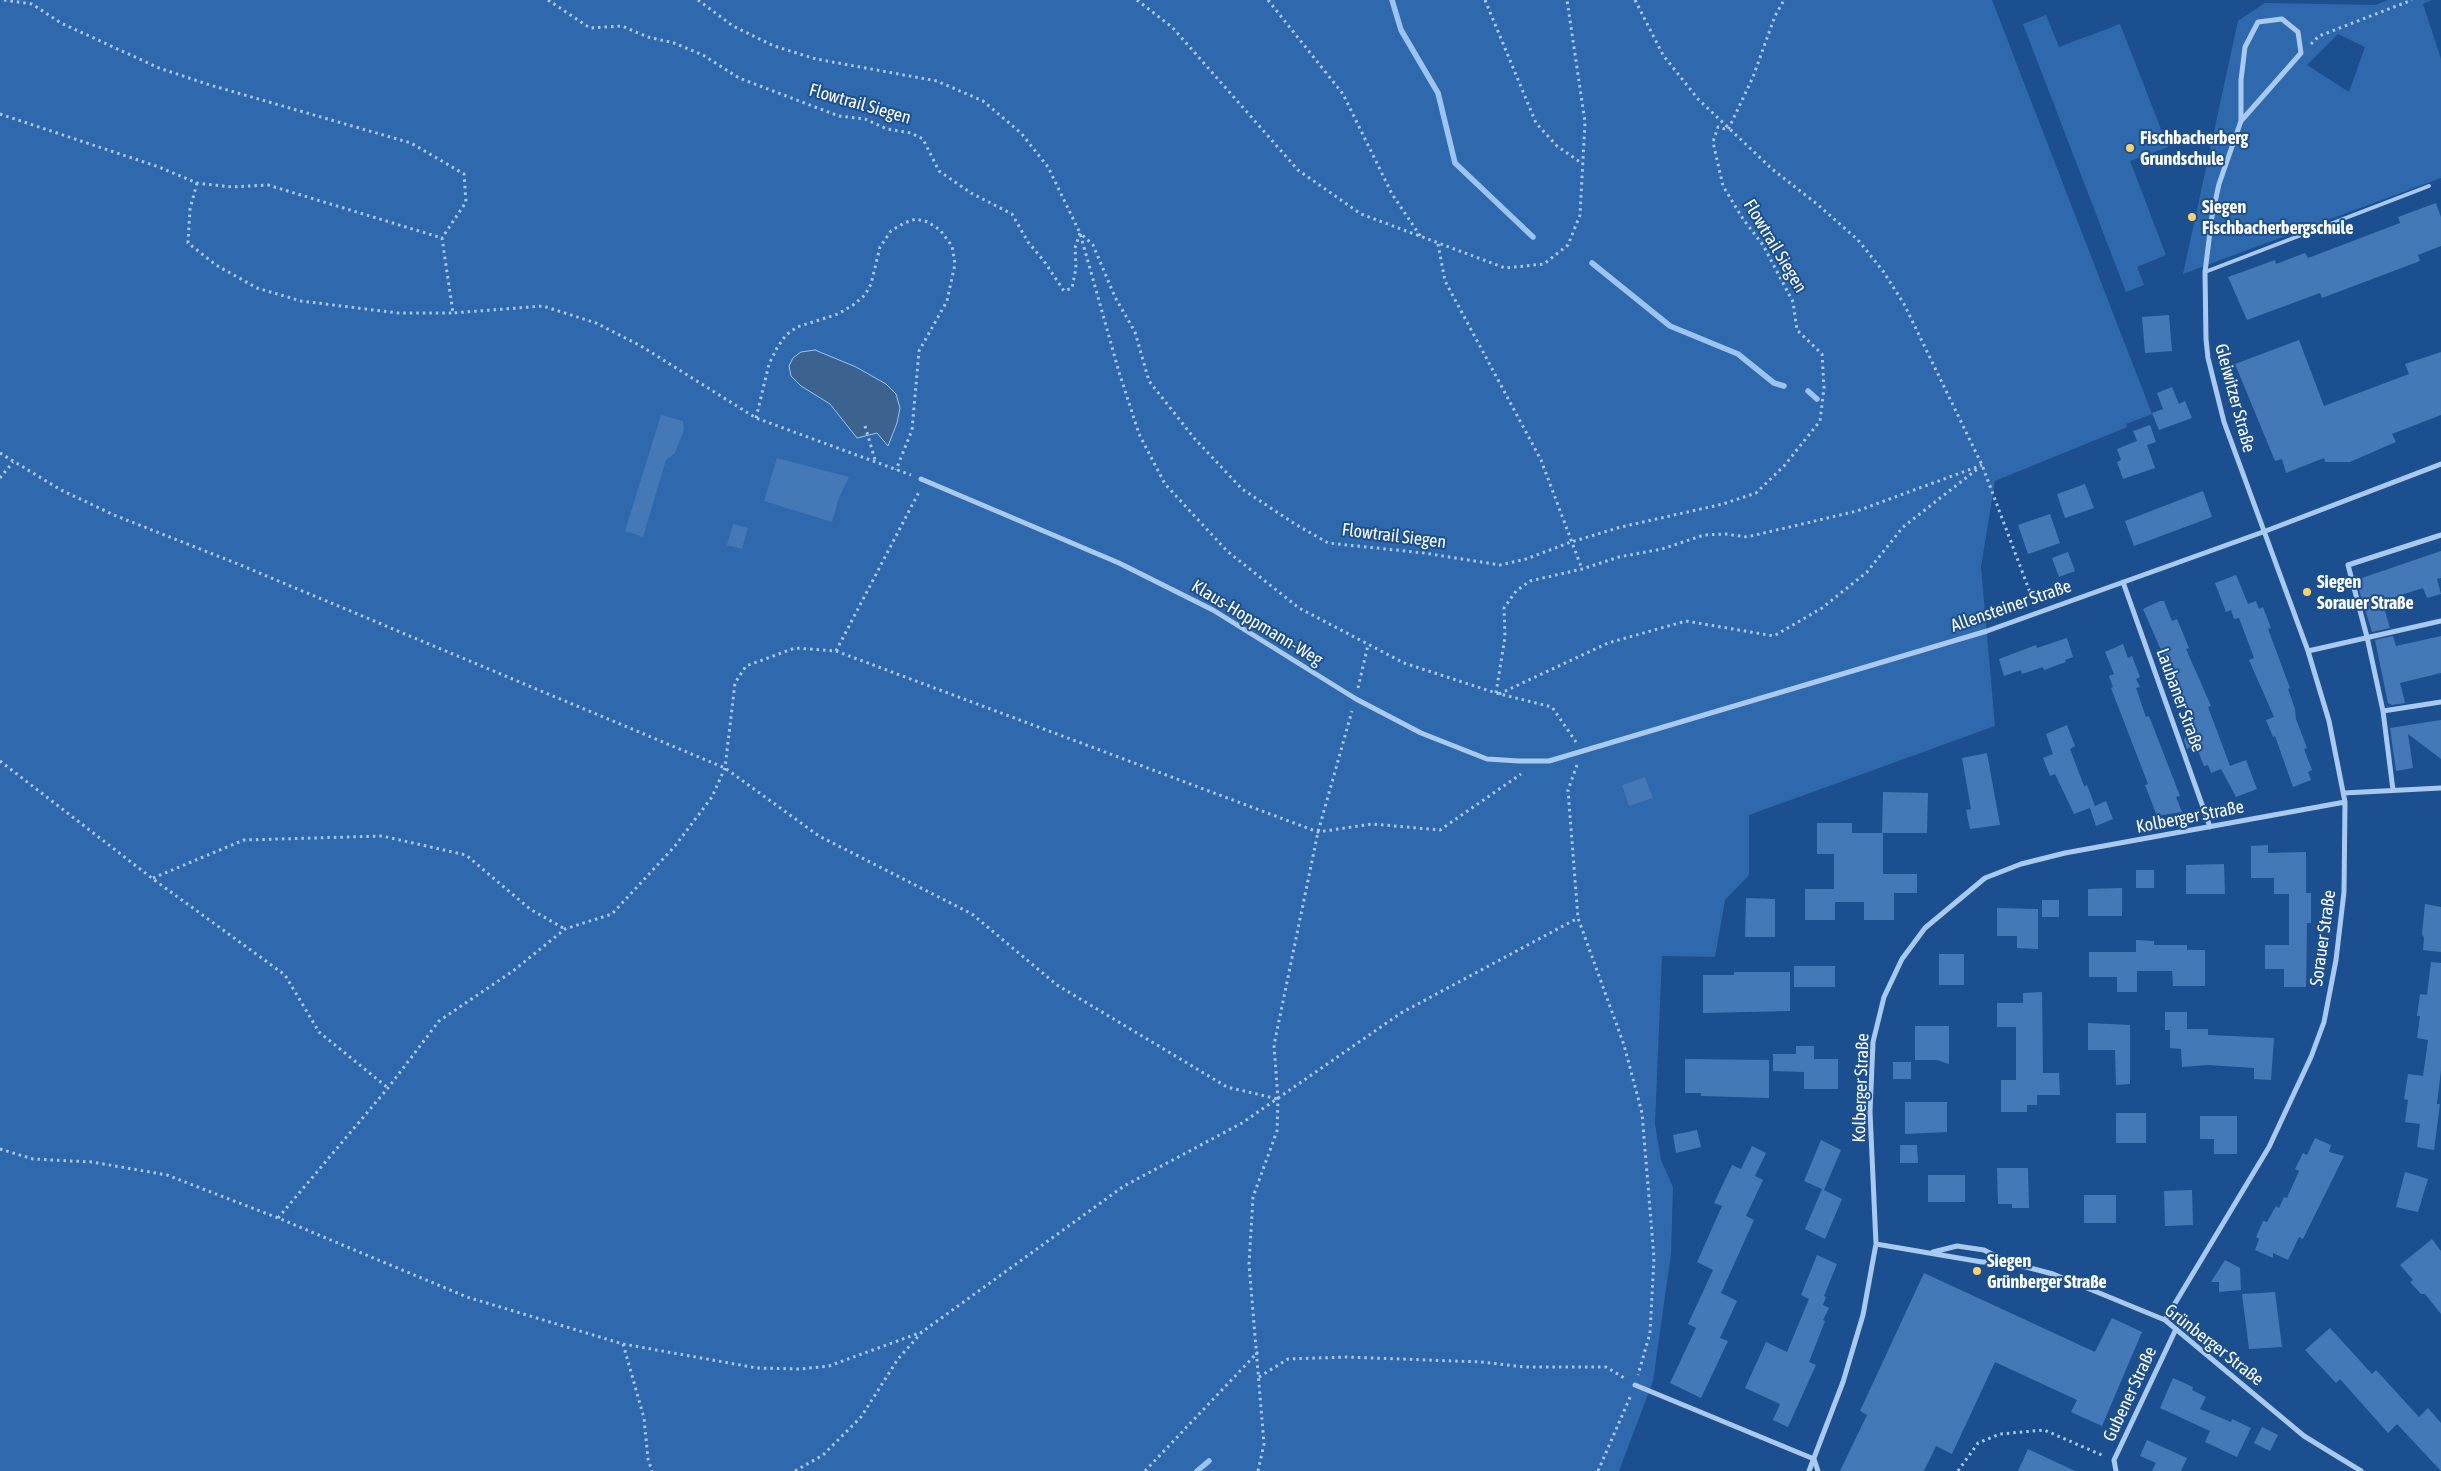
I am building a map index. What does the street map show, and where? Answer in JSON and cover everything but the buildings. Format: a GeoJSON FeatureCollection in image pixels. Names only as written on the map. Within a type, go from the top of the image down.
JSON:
{"type":"FeatureCollection","features":[{"type":"Feature","properties":{"kind":"street","name":"Gleiwitzer Straße"},"geometry":{"type":"LineString","coordinates":[[2241,121],[2302,53],[2298,32],[2282,19],[2258,22],[2245,47],[2241,80],[2241,121],[2219,184],[2205,272],[2208,358],[2224,422],[2263,532]]}},
{"type":"Feature","properties":{"kind":"street","name":"Allensteiner Straße"},"geometry":{"type":"LineString","coordinates":[[1582,750],[1977,634],[2263,532],[2441,464]]}},
{"type":"Feature","properties":{"kind":"street","name":"Klaus-Hoppmann-Weg"},"geometry":{"type":"LineString","coordinates":[[923,480],[1119,563],[1213,610],[1356,699],[1420,733],[1487,758],[1549,760],[1582,750]]}},
{"type":"Feature","properties":{"kind":"street","name":"Sorauer Straße"},"geometry":{"type":"LineString","coordinates":[[2165,1320],[2270,1147],[2311,1057],[2324,1022],[2336,960],[2344,892],[2344,793],[2329,721],[2308,652],[2263,532]]}},
{"type":"Feature","properties":{"kind":"street"},"geometry":{"type":"LineString","coordinates":[[2393,790],[2383,711],[2367,637],[2348,566],[2441,535]]}},
{"type":"Feature","properties":{"kind":"street","name":"Laubaner Straße"},"geometry":{"type":"LineString","coordinates":[[2123,582],[2210,827]]}},
{"type":"Feature","properties":{"kind":"street"},"geometry":{"type":"LineString","coordinates":[[2308,652],[2441,620]]}},
{"type":"Feature","properties":{"kind":"street"},"geometry":{"type":"LineString","coordinates":[[2383,711],[2441,702]]}},
{"type":"Feature","properties":{"kind":"street"},"geometry":{"type":"LineString","coordinates":[[2344,793],[2441,788]]}},
{"type":"Feature","properties":{"kind":"street","name":"Kolberger Straße"},"geometry":{"type":"LineString","coordinates":[[1809,1471],[1843,1382],[1863,1315],[1876,1244],[1870,1112],[1873,1042],[1884,997],[1902,959],[1925,928],[1985,878],[2021,864],[2065,853],[2345,802]]}},
{"type":"Feature","properties":{"kind":"street","name":"Grünberger Straße"},"geometry":{"type":"LineString","coordinates":[[1876,1244],[1933,1252],[1982,1262],[2007,1262]]}},
{"type":"Feature","properties":{"kind":"street","name":"Grünberger Straße"},"geometry":{"type":"LineString","coordinates":[[1933,1252],[1957,1246],[1984,1250],[2007,1262],[2053,1274],[2165,1320],[2304,1436],[2361,1471]]}},
{"type":"Feature","properties":{"kind":"street","name":"Gubener Straße"},"geometry":{"type":"LineString","coordinates":[[2116,1471],[2114,1460],[2176,1329]]}},
{"type":"Feature","properties":{"kind":"street"},"geometry":{"type":"LineString","coordinates":[[1635,1385],[1814,1459],[1818,1471]]}},
{"type":"Feature","properties":{"kind":"lane"},"geometry":{"type":"LineString","coordinates":[[2205,272],[2429,186]]}},
{"type":"Feature","properties":{"kind":"path"},"geometry":{"type":"LineString","coordinates":[[4,0],[32,4],[61,23],[159,68],[410,144],[464,174],[466,202],[442,238],[453,313]]}},
{"type":"Feature","properties":{"kind":"path","name":"Flowtrail Siegen"},"geometry":{"type":"LineString","coordinates":[[548,0],[590,28],[622,26],[648,37],[689,49],[703,55],[739,78],[838,116],[865,119],[886,129],[911,133],[923,138],[939,171],[971,193],[1012,214],[1028,242],[1044,261],[1064,291],[1072,288],[1076,268],[1075,248],[1080,233],[1093,245],[1116,297],[1135,332],[1149,381],[1194,438],[1242,489],[1328,543],[1424,553],[1500,565],[1526,559],[1571,542],[1621,527],[1724,504],[1756,492],[1784,466],[1820,421],[1824,388],[1822,354],[1797,330],[1794,302],[1763,245],[1742,219],[1724,186],[1713,142],[1718,127],[1728,130],[1753,78],[1775,16],[1784,0]]}},
{"type":"Feature","properties":{"kind":"path"},"geometry":{"type":"LineString","coordinates":[[698,0],[733,26],[774,46],[816,59],[937,81],[983,101],[1021,133],[1048,167],[1080,233],[1119,372],[1139,434],[1165,484],[1228,551],[1292,602],[1404,663],[1497,693],[1552,707],[1582,750],[1568,790],[1578,918],[1624,1045],[1642,1113],[1654,1258],[1650,1333],[1635,1385],[1598,1471]]}},
{"type":"Feature","properties":{"kind":"path"},"geometry":{"type":"LineString","coordinates":[[1137,0],[1172,27],[1298,170],[1361,214],[1505,268],[1544,264],[1568,245],[1580,215],[1585,113],[1567,0]]}},
{"type":"Feature","properties":{"kind":"path"},"geometry":{"type":"LineString","coordinates":[[1268,0],[1343,94],[1392,194],[1421,237]]}},
{"type":"Feature","properties":{"kind":"path"},"geometry":{"type":"LineString","coordinates":[[1485,0],[1536,123],[1557,146],[1584,164]]}},
{"type":"Feature","properties":{"kind":"path"},"geometry":{"type":"LineString","coordinates":[[1635,0],[1663,55],[1698,99],[1728,130],[1772,169],[1858,240],[1883,270],[1904,304],[1982,465],[2038,613]]}},
{"type":"Feature","properties":{"kind":"path"},"geometry":{"type":"LineString","coordinates":[[2302,53],[2319,36],[2412,0]]}},
{"type":"Feature","properties":{"kind":"path"},"geometry":{"type":"LineString","coordinates":[[1,114],[159,167],[197,182],[232,187],[268,185],[442,238]]}},
{"type":"Feature","properties":{"kind":"path"},"geometry":{"type":"LineString","coordinates":[[197,182],[190,209],[188,243],[216,265],[257,288],[301,301],[398,313],[453,313],[544,306],[596,323],[641,346],[756,418],[923,480],[836,652]]}},
{"type":"Feature","properties":{"kind":"path"},"geometry":{"type":"LineString","coordinates":[[756,418],[769,364],[786,335],[797,327],[838,314],[853,305],[868,289],[880,247],[891,232],[904,223],[916,219],[928,222],[947,238],[952,246],[955,264],[947,301],[919,351],[912,430],[896,470]]}},
{"type":"Feature","properties":{"kind":"path"},"geometry":{"type":"LineString","coordinates":[[1438,244],[1445,281],[1541,460],[1582,569]]}},
{"type":"Feature","properties":{"kind":"path"},"geometry":{"type":"LineString","coordinates":[[865,426],[876,463]]}},
{"type":"Feature","properties":{"kind":"path"},"geometry":{"type":"LineString","coordinates":[[0,453],[61,490],[114,515],[238,564],[725,768],[819,836],[972,914],[1057,985],[1227,1087],[1278,1099]]}},
{"type":"Feature","properties":{"kind":"path"},"geometry":{"type":"LineString","coordinates":[[0,478],[13,462]]}},
{"type":"Feature","properties":{"kind":"path"},"geometry":{"type":"LineString","coordinates":[[1497,693],[1505,637],[1504,608],[1516,591],[1530,580],[1582,569],[1619,557],[1662,549],[1704,535],[1747,536],[1858,511],[1982,465]]}},
{"type":"Feature","properties":{"kind":"path"},"geometry":{"type":"LineString","coordinates":[[1497,693],[1608,643],[1686,621],[1774,636],[1822,608],[1867,572],[1903,527],[1982,465]]}},
{"type":"Feature","properties":{"kind":"path"},"geometry":{"type":"LineString","coordinates":[[1258,1471],[1264,1444],[1258,1352],[1249,1264],[1253,1197],[1277,1131],[1278,1099],[1274,1045],[1318,832],[1356,699],[1368,645]]}},
{"type":"Feature","properties":{"kind":"path"},"geometry":{"type":"LineString","coordinates":[[278,1218],[388,1088],[439,1021],[513,971],[565,929],[612,914],[675,846],[712,797],[725,768],[735,683],[746,666],[795,648],[836,652],[1318,832],[1372,824],[1440,830],[1523,773]]}},
{"type":"Feature","properties":{"kind":"path"},"geometry":{"type":"LineString","coordinates":[[0,762],[153,879],[285,975],[319,1032],[388,1088]]}},
{"type":"Feature","properties":{"kind":"path"},"geometry":{"type":"LineString","coordinates":[[153,879],[244,840],[382,836],[466,855],[530,909],[565,929]]}},
{"type":"Feature","properties":{"kind":"path"},"geometry":{"type":"LineString","coordinates":[[795,1471],[823,1455],[861,1417],[898,1360],[922,1332],[1124,1186],[1242,1123],[1401,1013],[1578,918]]}},
{"type":"Feature","properties":{"kind":"path"},"geometry":{"type":"LineString","coordinates":[[0,1149],[33,1159],[92,1162],[167,1175],[278,1218],[467,1297],[623,1344],[757,1368],[801,1369],[829,1366],[922,1332]]}},
{"type":"Feature","properties":{"kind":"path"},"geometry":{"type":"LineString","coordinates":[[623,1344],[644,1418],[648,1459],[652,1471]]}},
{"type":"Feature","properties":{"kind":"path"},"geometry":{"type":"LineString","coordinates":[[1145,1471],[1258,1352]]}},
{"type":"Feature","properties":{"kind":"path"},"geometry":{"type":"LineString","coordinates":[[1259,1377],[1288,1359],[1347,1356],[1481,1362],[1524,1367],[1606,1367],[1635,1385]]}},
{"type":"Feature","properties":{"kind":"path"},"geometry":{"type":"LineString","coordinates":[[1958,1471],[1978,1443],[2000,1434],[2044,1430],[2114,1460]]}},
{"type":"Feature","properties":{"kind":"shaded area"},"geometry":{"type":"Polygon","coordinates":[[[0,0],[1992,0],[2152,414],[2126,424],[2127,427],[1995,481],[1981,567],[1995,726],[1749,815],[1749,875],[1725,900],[1715,957],[1662,956],[1655,1124],[1661,1160],[1673,1187],[1671,1254],[1653,1381],[1619,1471],[0,1471],[0,0]]]}},
{"type":"Feature","properties":{"kind":"shaded area"},"geometry":{"type":"Polygon","coordinates":[[[2388,0],[2432,0],[2423,4],[2441,59],[2441,178],[2183,274],[2238,21],[2265,3],[2375,5],[2388,0]],[[2338,34],[2307,65],[2349,92],[2365,47],[2338,34]]]}},
{"type":"Feature","properties":{"kind":"shaded area"},"geometry":{"type":"Polygon","coordinates":[[[2046,15],[2059,47],[2120,24],[2168,147],[2130,161],[2166,255],[2137,267],[2144,285],[2126,292],[2023,24],[2046,15]]]}},
{"type":"Feature","properties":{"kind":"shaded area"},"geometry":{"type":"Polygon","coordinates":[[[815,350],[856,367],[886,384],[896,394],[900,408],[897,423],[888,446],[877,433],[857,438],[830,404],[801,386],[791,376],[789,366],[793,358],[801,352],[815,350]]]}},
{"type":"Feature","properties":{"kind":"waterway"},"geometry":{"type":"LineString","coordinates":[[1392,0],[1401,30],[1438,93],[1455,163],[1533,237]]}},
{"type":"Feature","properties":{"kind":"waterway"},"geometry":{"type":"LineString","coordinates":[[1592,263],[1670,326],[1738,354],[1774,383],[1784,386]]}},
{"type":"Feature","properties":{"kind":"waterway"},"geometry":{"type":"LineString","coordinates":[[1808,391],[1817,399]]}},
{"type":"Feature","properties":{"kind":"waterway"},"geometry":{"type":"LineString","coordinates":[[1197,1471],[1209,1461]]}},
{"type":"Feature","properties":{"kind":"place","name":"Fischbacherberg Grundschule"},"geometry":{"type":"Point","coordinates":[2130,148]}},
{"type":"Feature","properties":{"kind":"place","name":"Siegen Fischbacherbergschule"},"geometry":{"type":"Point","coordinates":[2192,217]}},
{"type":"Feature","properties":{"kind":"place","name":"Siegen Sorauer Straße"},"geometry":{"type":"Point","coordinates":[2307,592]}},
{"type":"Feature","properties":{"kind":"place","name":"Siegen Grünberger Straße"},"geometry":{"type":"Point","coordinates":[1977,1271]}}]}
